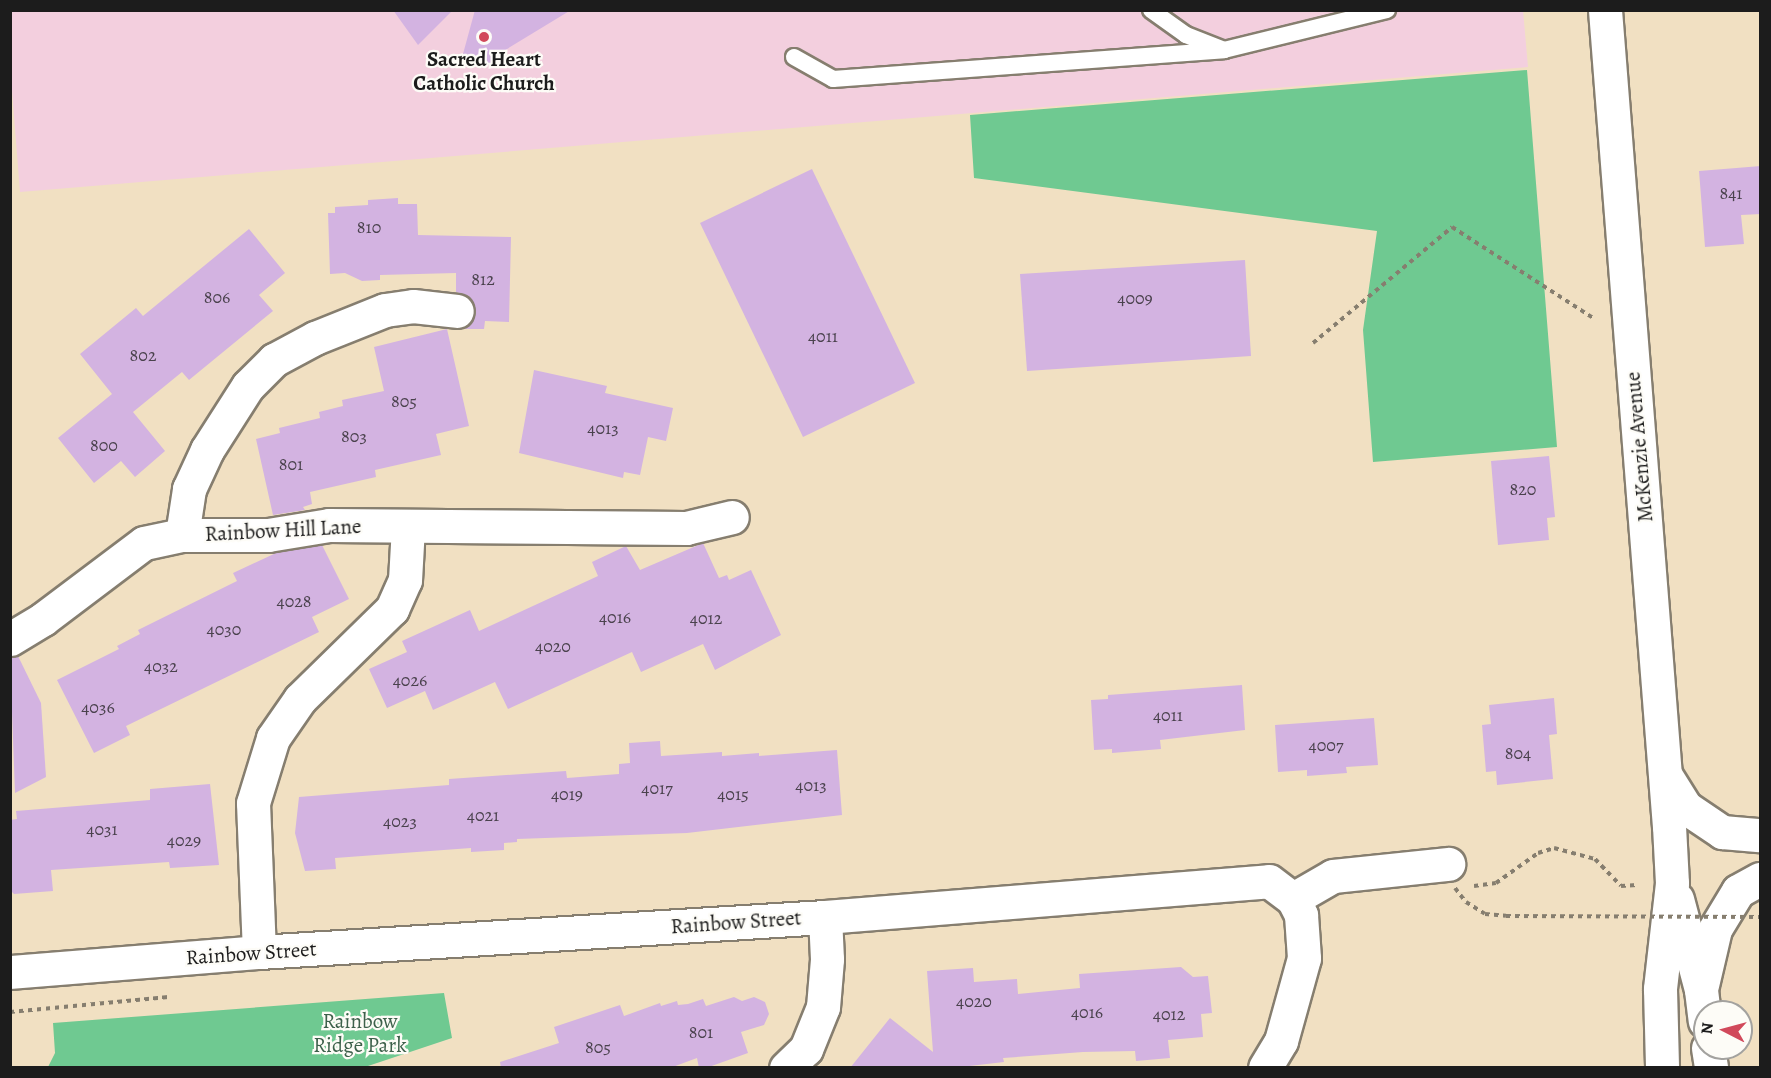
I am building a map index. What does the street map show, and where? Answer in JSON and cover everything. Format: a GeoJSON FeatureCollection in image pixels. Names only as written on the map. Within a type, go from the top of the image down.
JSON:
{"type":"FeatureCollection","features":[{"type":"Feature","properties":{"kind":"street","name":"McKenzie Avenue"},"geometry":{"type":"LineString","coordinates":[[1605,10],[1672,883],[1660,989],[1662,1068]]}},
{"type":"Feature","properties":{"kind":"street"},"geometry":{"type":"LineString","coordinates":[[182,535],[189,489],[207,450],[248,386],[274,360],[315,338],[385,310],[413,306],[457,311]]}},
{"type":"Feature","properties":{"kind":"street","name":"Rainbow Hill Lane"},"geometry":{"type":"LineString","coordinates":[[10,639],[44,620],[144,543],[182,535],[268,536],[328,525],[686,528],[732,518]]}},
{"type":"Feature","properties":{"kind":"street"},"geometry":{"type":"LineString","coordinates":[[260,952],[253,803],[273,738],[300,699],[392,609],[405,580],[408,526]]}},
{"type":"Feature","properties":{"kind":"street"},"geometry":{"type":"LineString","coordinates":[[1665,774],[1685,807],[1722,832],[1761,835]]}},
{"type":"Feature","properties":{"kind":"street"},"geometry":{"type":"LineString","coordinates":[[1265,1068],[1281,1041],[1304,958],[1301,915],[1293,899],[1333,876],[1456,880]]}},
{"type":"Feature","properties":{"kind":"street"},"geometry":{"type":"LineString","coordinates":[[1704,1000],[1715,929],[1738,891],[1761,879]]}},
{"type":"Feature","properties":{"kind":"street","name":"Rainbow Street"},"geometry":{"type":"LineString","coordinates":[[10,972],[260,952],[825,917],[1269,881],[1293,899]]}},
{"type":"Feature","properties":{"kind":"street","name":"McKenzie Avenue"},"geometry":{"type":"LineString","coordinates":[[1672,883],[1701,1000]]}},
{"type":"Feature","properties":{"kind":"street"},"geometry":{"type":"LineString","coordinates":[[786,1068],[806,1049],[823,1007],[828,959],[825,917]]}},
{"type":"Feature","properties":{"kind":"lane"},"geometry":{"type":"LineString","coordinates":[[1151,10],[1186,35],[1224,50]]}},
{"type":"Feature","properties":{"kind":"lane"},"geometry":{"type":"LineString","coordinates":[[794,57],[833,79],[1224,50],[1387,10]]}},
{"type":"Feature","properties":{"kind":"path"},"geometry":{"type":"LineString","coordinates":[[1313,343],[1452,227],[1631,342]]}},
{"type":"Feature","properties":{"kind":"path"},"geometry":{"type":"LineString","coordinates":[[1456,880],[1482,887],[1496,883],[1538,853],[1554,848],[1595,860],[1621,886],[1672,883]]}},
{"type":"Feature","properties":{"kind":"path"},"geometry":{"type":"LineString","coordinates":[[1456,880],[1466,902],[1485,914],[1761,917]]}},
{"type":"Feature","properties":{"kind":"shaded area"},"geometry":{"type":"Polygon","coordinates":[[[1523,10],[1528,67],[20,192],[11,78],[10,11],[1523,10]]]}},
{"type":"Feature","properties":{"kind":"green space"},"geometry":{"type":"Polygon","coordinates":[[[1527,70],[1557,447],[1373,462],[1363,330],[1377,231],[974,178],[970,115],[1527,70]]]}},
{"type":"Feature","properties":{"kind":"green space","name":"Rainbow Ridge Park"},"geometry":{"type":"Polygon","coordinates":[[[444,993],[452,1038],[365,1067],[48,1067],[55,1053],[53,1023],[444,993]]]}},
{"type":"Feature","properties":{"kind":"building"},"geometry":{"type":"Polygon","coordinates":[[[393,10],[453,10],[418,45],[393,10]]]}},
{"type":"Feature","properties":{"kind":"building","name":"Sacred Heart Catholic Church"},"geometry":{"type":"Polygon","coordinates":[[[475,10],[571,10],[502,52],[504,65],[460,65],[475,10]]]}},
{"type":"Feature","properties":{"kind":"building"},"geometry":{"type":"Polygon","coordinates":[[[1761,166],[1761,214],[1741,215],[1744,244],[1705,247],[1699,171],[1761,166]]]}},
{"type":"Feature","properties":{"kind":"building"},"geometry":{"type":"Polygon","coordinates":[[[812,169],[915,383],[803,437],[700,223],[812,169]]]}},
{"type":"Feature","properties":{"kind":"building"},"geometry":{"type":"Polygon","coordinates":[[[398,198],[398,204],[417,204],[418,235],[511,237],[509,322],[485,321],[484,329],[462,329],[472,323],[476,313],[469,296],[456,292],[456,273],[380,275],[380,280],[362,281],[345,273],[330,274],[328,213],[335,213],[335,207],[368,205],[368,200],[398,198]]]}},
{"type":"Feature","properties":{"kind":"building"},"geometry":{"type":"Polygon","coordinates":[[[249,229],[285,273],[259,295],[273,311],[189,380],[182,372],[133,412],[165,451],[135,477],[121,461],[94,483],[58,438],[112,394],[80,354],[136,308],[143,316],[249,229]]]}},
{"type":"Feature","properties":{"kind":"building"},"geometry":{"type":"Polygon","coordinates":[[[1245,260],[1251,356],[1027,371],[1020,274],[1245,260]]]}},
{"type":"Feature","properties":{"kind":"building"},"geometry":{"type":"Polygon","coordinates":[[[447,329],[469,426],[436,434],[441,455],[375,470],[376,477],[310,492],[312,504],[303,507],[305,510],[273,515],[256,439],[280,433],[279,428],[320,418],[319,412],[343,406],[342,400],[384,391],[374,347],[447,329]]]}},
{"type":"Feature","properties":{"kind":"building"},"geometry":{"type":"Polygon","coordinates":[[[534,370],[607,386],[605,393],[673,408],[666,441],[648,437],[640,475],[624,472],[623,478],[519,453],[534,370]]]}},
{"type":"Feature","properties":{"kind":"building"},"geometry":{"type":"Polygon","coordinates":[[[1549,456],[1555,517],[1547,518],[1549,540],[1498,545],[1491,461],[1549,456]]]}},
{"type":"Feature","properties":{"kind":"building"},"geometry":{"type":"Polygon","coordinates":[[[703,543],[719,578],[727,575],[729,580],[751,570],[781,635],[715,670],[703,644],[641,672],[632,652],[508,709],[495,682],[433,710],[425,691],[387,708],[369,669],[407,652],[402,641],[470,610],[479,631],[598,576],[592,562],[626,546],[640,570],[703,543]]]}},
{"type":"Feature","properties":{"kind":"building"},"geometry":{"type":"Polygon","coordinates":[[[322,545],[349,599],[312,617],[319,632],[126,726],[130,735],[94,753],[57,680],[119,649],[117,646],[140,634],[138,630],[237,581],[233,573],[276,553],[322,545]]]}},
{"type":"Feature","properties":{"kind":"building"},"geometry":{"type":"Polygon","coordinates":[[[18,656],[41,703],[46,777],[15,793],[10,658],[18,656]]]}},
{"type":"Feature","properties":{"kind":"building"},"geometry":{"type":"Polygon","coordinates":[[[1242,685],[1245,730],[1160,740],[1161,749],[1112,753],[1112,749],[1094,750],[1091,700],[1108,699],[1108,695],[1242,685]]]}},
{"type":"Feature","properties":{"kind":"building"},"geometry":{"type":"Polygon","coordinates":[[[1554,698],[1557,734],[1549,735],[1553,779],[1497,785],[1496,771],[1486,772],[1482,725],[1491,724],[1489,705],[1554,698]]]}},
{"type":"Feature","properties":{"kind":"building"},"geometry":{"type":"Polygon","coordinates":[[[1374,718],[1378,765],[1346,767],[1347,773],[1307,776],[1307,770],[1278,772],[1275,725],[1374,718]]]}},
{"type":"Feature","properties":{"kind":"building"},"geometry":{"type":"Polygon","coordinates":[[[660,741],[661,756],[722,752],[722,756],[759,753],[759,756],[837,750],[842,815],[687,833],[517,839],[517,842],[504,843],[504,850],[471,852],[471,848],[335,858],[336,869],[305,871],[295,833],[299,797],[449,785],[449,779],[566,771],[567,778],[619,774],[619,764],[630,763],[629,743],[660,741]]]}},
{"type":"Feature","properties":{"kind":"building"},"geometry":{"type":"Polygon","coordinates":[[[210,784],[219,865],[170,868],[169,862],[51,870],[53,891],[14,894],[10,890],[10,820],[17,819],[16,811],[150,800],[150,789],[210,784]]]}},
{"type":"Feature","properties":{"kind":"building"},"geometry":{"type":"Polygon","coordinates":[[[1181,967],[1193,977],[1208,976],[1212,1013],[1201,1014],[1203,1037],[1168,1040],[1170,1058],[1136,1061],[1135,1051],[1083,1052],[1003,1058],[1004,1062],[952,1068],[850,1068],[890,1018],[933,1052],[927,971],[973,968],[974,982],[1017,979],[1018,994],[1080,988],[1079,974],[1181,967]]]}},
{"type":"Feature","properties":{"kind":"building"},"geometry":{"type":"Polygon","coordinates":[[[734,997],[742,1001],[754,997],[765,1002],[769,1014],[764,1025],[741,1032],[748,1053],[706,1068],[699,1068],[697,1058],[670,1068],[501,1068],[500,1062],[559,1043],[554,1027],[620,1005],[624,1016],[660,1003],[661,1006],[677,1001],[678,1005],[703,999],[706,1006],[734,997]]]}},
{"type":"Feature","properties":{"kind":"place","name":"Sacred Heart Catholic Church"},"geometry":{"type":"Point","coordinates":[484,37]}}]}
